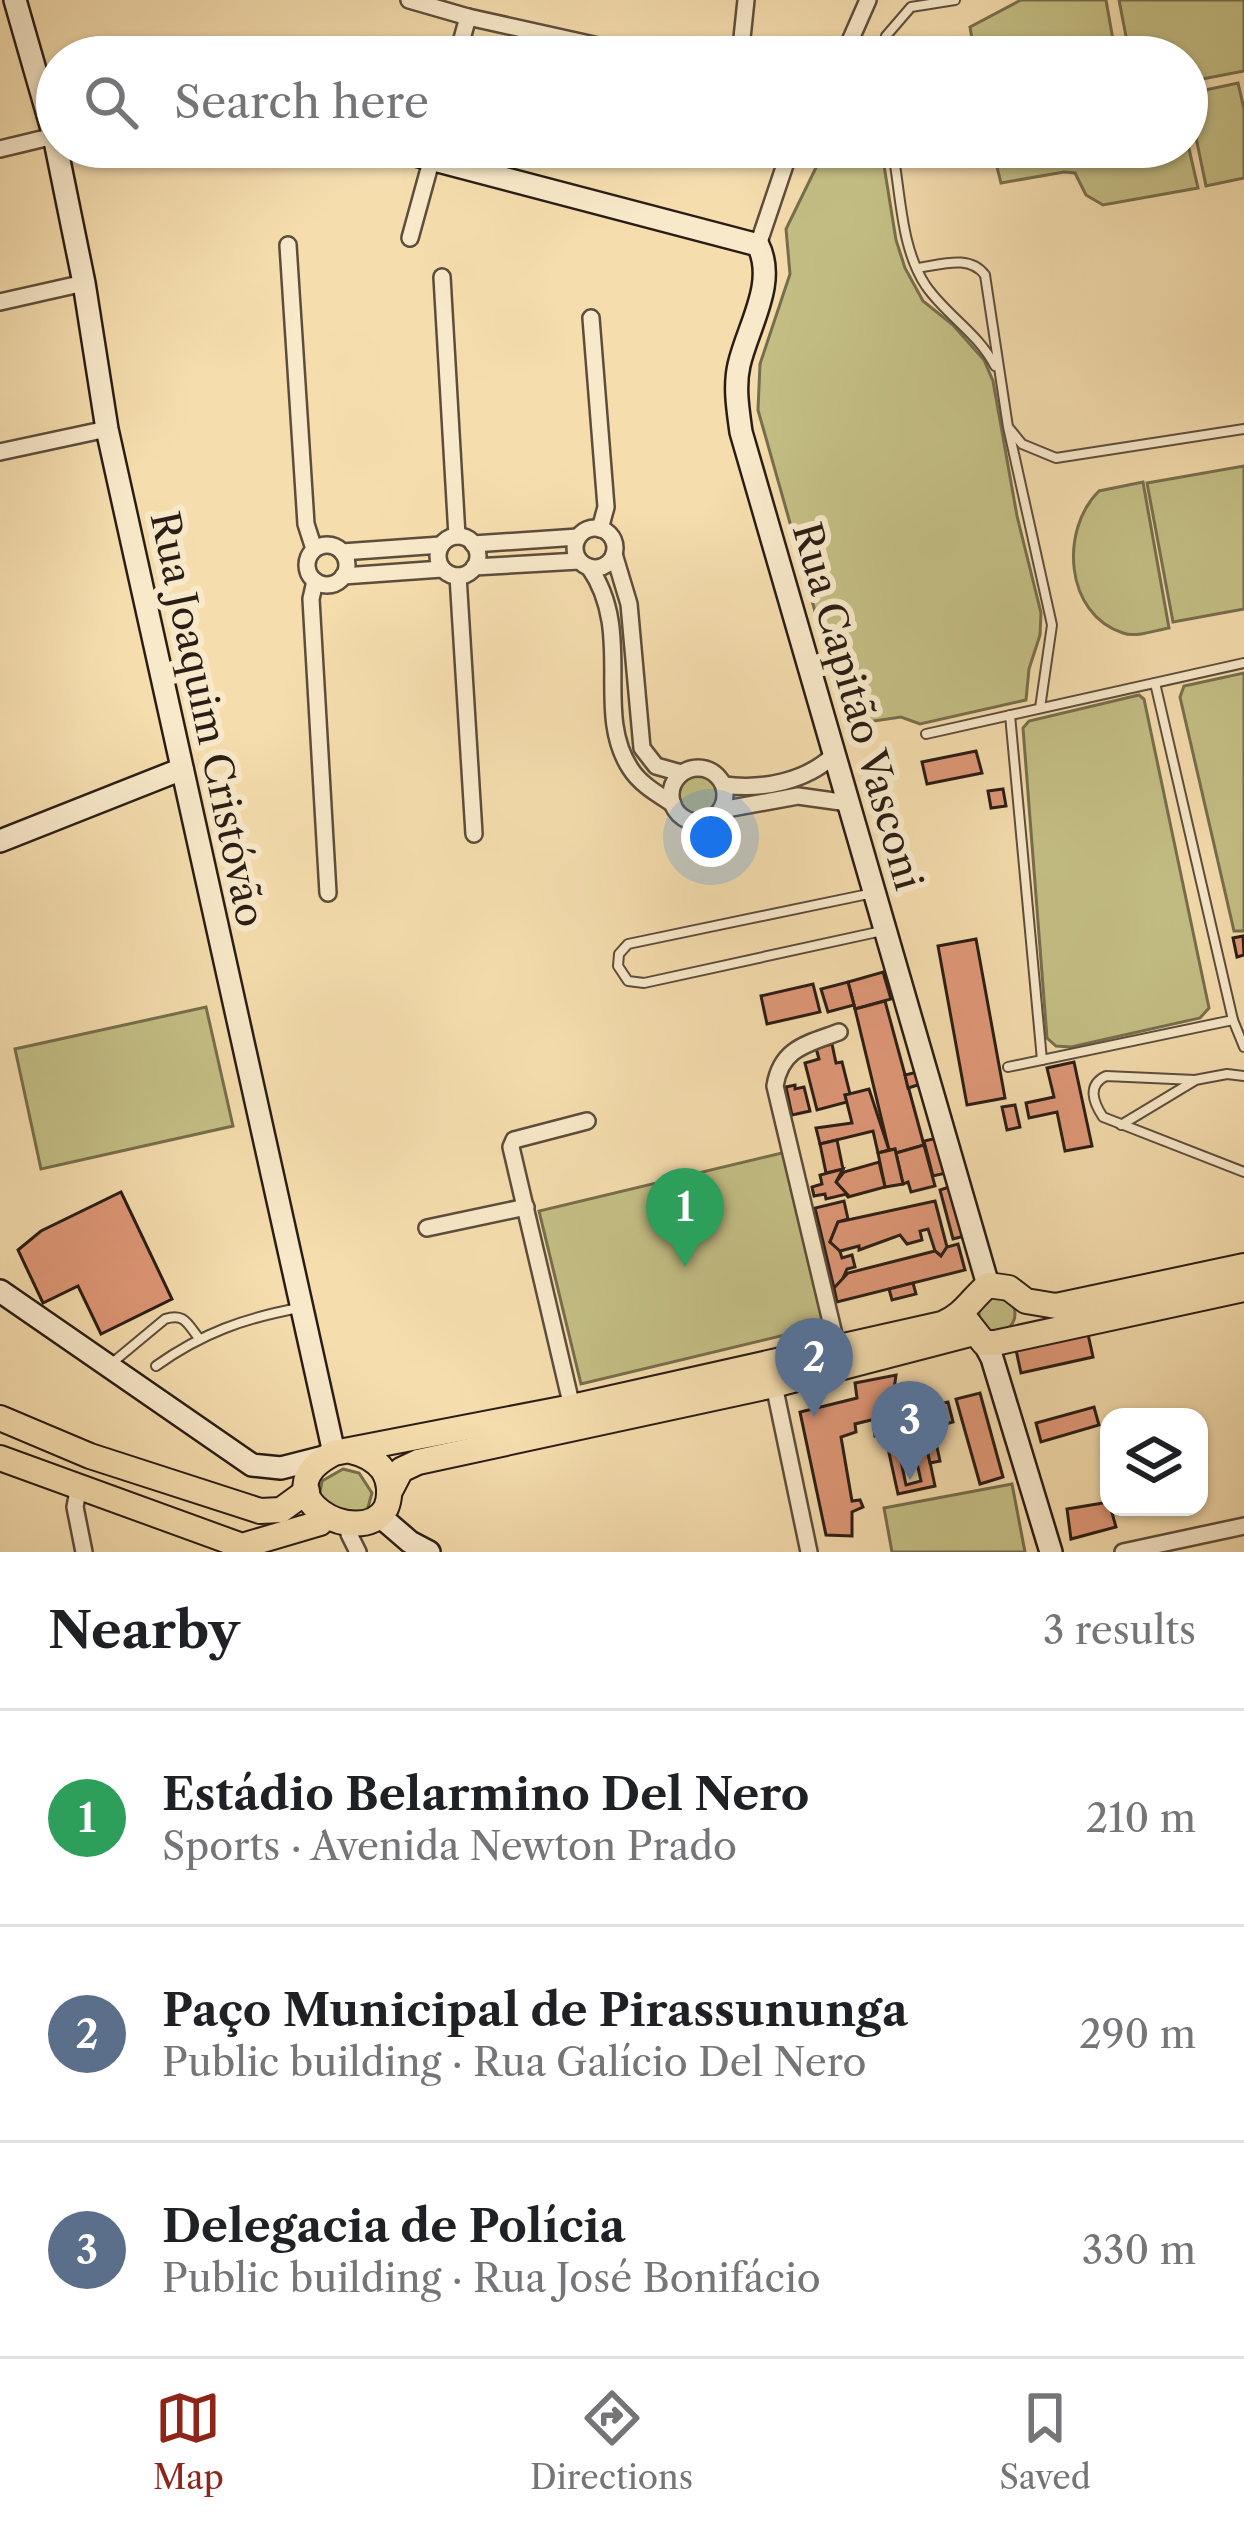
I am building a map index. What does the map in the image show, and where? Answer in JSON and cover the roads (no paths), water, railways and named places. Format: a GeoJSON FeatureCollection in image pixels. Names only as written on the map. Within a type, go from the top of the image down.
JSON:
{"type":"FeatureCollection","features":[{"type":"Feature","properties":{"kind":"main road"},"geometry":{"type":"LineString","coordinates":[[974,1329],[972,1298],[988,1285],[1009,1288],[1025,1301],[1056,1306],[1244,1266]]}},
{"type":"Feature","properties":{"kind":"main road"},"geometry":{"type":"LineString","coordinates":[[974,1329],[773,1385],[418,1462],[401,1469],[386,1506],[353,1543],[320,1523],[308,1503],[313,1470],[338,1453],[572,1407],[942,1324],[974,1329],[1015,1337],[1244,1288]]}},
{"type":"Feature","properties":{"kind":"main road"},"geometry":{"type":"LineString","coordinates":[[1015,1337],[1025,1301]]}},
{"type":"Feature","properties":{"kind":"main road"},"geometry":{"type":"LineString","coordinates":[[0,1418],[90,1456],[260,1511],[281,1510],[307,1491]]}},
{"type":"Feature","properties":{"kind":"main road"},"geometry":{"type":"LineString","coordinates":[[338,1453],[374,1460],[382,1469],[386,1506]]}},
{"type":"Feature","properties":{"kind":"main road"},"geometry":{"type":"LineString","coordinates":[[0,1458],[250,1549],[320,1523]]}},
{"type":"Feature","properties":{"kind":"street","name":"Rua Joaquim Cristóvão"},"geometry":{"type":"LineString","coordinates":[[15,0],[36,81]]}},
{"type":"Feature","properties":{"kind":"street"},"geometry":{"type":"LineString","coordinates":[[409,0],[554,36]]}},
{"type":"Feature","properties":{"kind":"street"},"geometry":{"type":"LineString","coordinates":[[742,36],[746,0]]}},
{"type":"Feature","properties":{"kind":"street"},"geometry":{"type":"LineString","coordinates":[[852,36],[868,0]]}},
{"type":"Feature","properties":{"kind":"street"},"geometry":{"type":"LineString","coordinates":[[463,36],[468,17]]}},
{"type":"Feature","properties":{"kind":"street"},"geometry":{"type":"LineString","coordinates":[[30,63],[36,65]]}},
{"type":"Feature","properties":{"kind":"street"},"geometry":{"type":"LineString","coordinates":[[0,149],[36,140]]}},
{"type":"Feature","properties":{"kind":"street","name":"Rua Joaquim Cristóvão"},"geometry":{"type":"LineString","coordinates":[[60,168],[107,429],[301,1308],[338,1453]]}},
{"type":"Feature","properties":{"kind":"street"},"geometry":{"type":"LineString","coordinates":[[410,238],[430,168]]}},
{"type":"Feature","properties":{"kind":"street"},"geometry":{"type":"LineString","coordinates":[[487,168],[758,245]]}},
{"type":"Feature","properties":{"kind":"street","name":"Rua Capitão Vasconi"},"geometry":{"type":"LineString","coordinates":[[783,168],[758,245],[766,262],[765,284],[738,369],[741,432],[988,1285]]}},
{"type":"Feature","properties":{"kind":"street"},"geometry":{"type":"LineString","coordinates":[[287,245],[306,524],[314,549],[307,566],[315,581],[311,599],[328,893]]}},
{"type":"Feature","properties":{"kind":"street"},"geometry":{"type":"LineString","coordinates":[[442,277],[449,541],[438,557],[450,572],[474,835]]}},
{"type":"Feature","properties":{"kind":"street"},"geometry":{"type":"LineString","coordinates":[[0,302],[84,284]]}},
{"type":"Feature","properties":{"kind":"street"},"geometry":{"type":"LineString","coordinates":[[591,318],[607,507],[600,529]]}},
{"type":"Feature","properties":{"kind":"street"},"geometry":{"type":"LineString","coordinates":[[0,452],[107,429]]}},
{"type":"Feature","properties":{"kind":"street"},"geometry":{"type":"LineString","coordinates":[[342,552],[449,541],[473,544],[578,537],[600,529],[614,542],[629,604],[642,748],[656,766],[682,773],[706,769],[724,785],[753,795]]}},
{"type":"Feature","properties":{"kind":"street"},"geometry":{"type":"LineString","coordinates":[[578,537],[575,549],[603,590],[613,619],[620,747],[637,778],[691,821],[707,820],[753,795],[798,787],[848,803]]}},
{"type":"Feature","properties":{"kind":"street"},"geometry":{"type":"LineString","coordinates":[[473,544],[478,556],[474,568]]}},
{"type":"Feature","properties":{"kind":"street"},"geometry":{"type":"LineString","coordinates":[[314,549],[332,545],[342,552],[343,576]]}},
{"type":"Feature","properties":{"kind":"street"},"geometry":{"type":"LineString","coordinates":[[315,581],[327,585],[343,576],[474,568],[602,567],[614,554]]}},
{"type":"Feature","properties":{"kind":"street"},"geometry":{"type":"LineString","coordinates":[[798,787],[835,754]]}},
{"type":"Feature","properties":{"kind":"street"},"geometry":{"type":"LineString","coordinates":[[0,841],[182,769]]}},
{"type":"Feature","properties":{"kind":"street"},"geometry":{"type":"LineString","coordinates":[[673,804],[672,787],[682,773]]}},
{"type":"Feature","properties":{"kind":"street"},"geometry":{"type":"LineString","coordinates":[[721,810],[724,785]]}},
{"type":"Feature","properties":{"kind":"street"},"geometry":{"type":"LineString","coordinates":[[837,1347],[775,1085],[778,1068],[789,1051],[839,1032]]}},
{"type":"Feature","properties":{"kind":"street"},"geometry":{"type":"LineString","coordinates":[[572,1407],[512,1143],[587,1121]]}},
{"type":"Feature","properties":{"kind":"street"},"geometry":{"type":"LineString","coordinates":[[427,1228],[526,1207]]}},
{"type":"Feature","properties":{"kind":"street"},"geometry":{"type":"LineString","coordinates":[[0,1291],[252,1465],[281,1468],[338,1453]]}},
{"type":"Feature","properties":{"kind":"street"},"geometry":{"type":"LineString","coordinates":[[974,1329],[992,1358],[1051,1552]]}},
{"type":"Feature","properties":{"kind":"street"},"geometry":{"type":"LineString","coordinates":[[773,1385],[809,1552]]}},
{"type":"Feature","properties":{"kind":"street"},"geometry":{"type":"LineString","coordinates":[[79,1485],[75,1507],[84,1552]]}},
{"type":"Feature","properties":{"kind":"street"},"geometry":{"type":"LineString","coordinates":[[386,1506],[410,1542],[429,1552]]}},
{"type":"Feature","properties":{"kind":"street"},"geometry":{"type":"LineString","coordinates":[[1123,1552],[1244,1526]]}},
{"type":"Feature","properties":{"kind":"lane"},"geometry":{"type":"LineString","coordinates":[[886,36],[911,7],[955,0]]}},
{"type":"Feature","properties":{"kind":"lane"},"geometry":{"type":"LineString","coordinates":[[895,168],[908,244],[917,268],[937,299],[979,339],[1001,378]]}},
{"type":"Feature","properties":{"kind":"lane"},"geometry":{"type":"LineString","coordinates":[[917,268],[968,262],[985,275],[1008,427],[1052,625],[1040,708]]}},
{"type":"Feature","properties":{"kind":"lane"},"geometry":{"type":"LineString","coordinates":[[1008,427],[1022,444],[1056,458],[1244,429]]}},
{"type":"Feature","properties":{"kind":"lane"},"geometry":{"type":"LineString","coordinates":[[926,734],[1244,663]]}},
{"type":"Feature","properties":{"kind":"lane"},"geometry":{"type":"LineString","coordinates":[[1155,682],[1233,1020],[1244,1047]]}},
{"type":"Feature","properties":{"kind":"lane"},"geometry":{"type":"LineString","coordinates":[[1010,715],[1042,1060]]}},
{"type":"Feature","properties":{"kind":"lane"},"geometry":{"type":"LineString","coordinates":[[875,892],[628,944],[618,967],[628,981],[644,983],[884,931]]}},
{"type":"Feature","properties":{"kind":"lane"},"geometry":{"type":"LineString","coordinates":[[1008,1067],[1233,1020]]}},
{"type":"Feature","properties":{"kind":"lane"},"geometry":{"type":"LineString","coordinates":[[1244,1076],[1196,1080],[1106,1076],[1094,1085],[1094,1103],[1103,1117],[1244,1172]]}},
{"type":"Feature","properties":{"kind":"lane"},"geometry":{"type":"LineString","coordinates":[[1121,1125],[1196,1080]]}},
{"type":"Feature","properties":{"kind":"lane"},"geometry":{"type":"LineString","coordinates":[[156,1366],[198,1337],[248,1318],[301,1308]]}},
{"type":"Feature","properties":{"kind":"lane"},"geometry":{"type":"LineString","coordinates":[[109,1365],[165,1319],[183,1317],[198,1337]]}},
{"type":"Feature","properties":{"kind":"place","name":"Estádio Belarmino Del Nero"},"geometry":{"type":"Point","coordinates":[685,1267]}},
{"type":"Feature","properties":{"kind":"place","name":"Paço Municipal de Pirassununga"},"geometry":{"type":"Point","coordinates":[814,1417]}},
{"type":"Feature","properties":{"kind":"place","name":"Delegacia de Polícia"},"geometry":{"type":"Point","coordinates":[910,1480]}}]}
